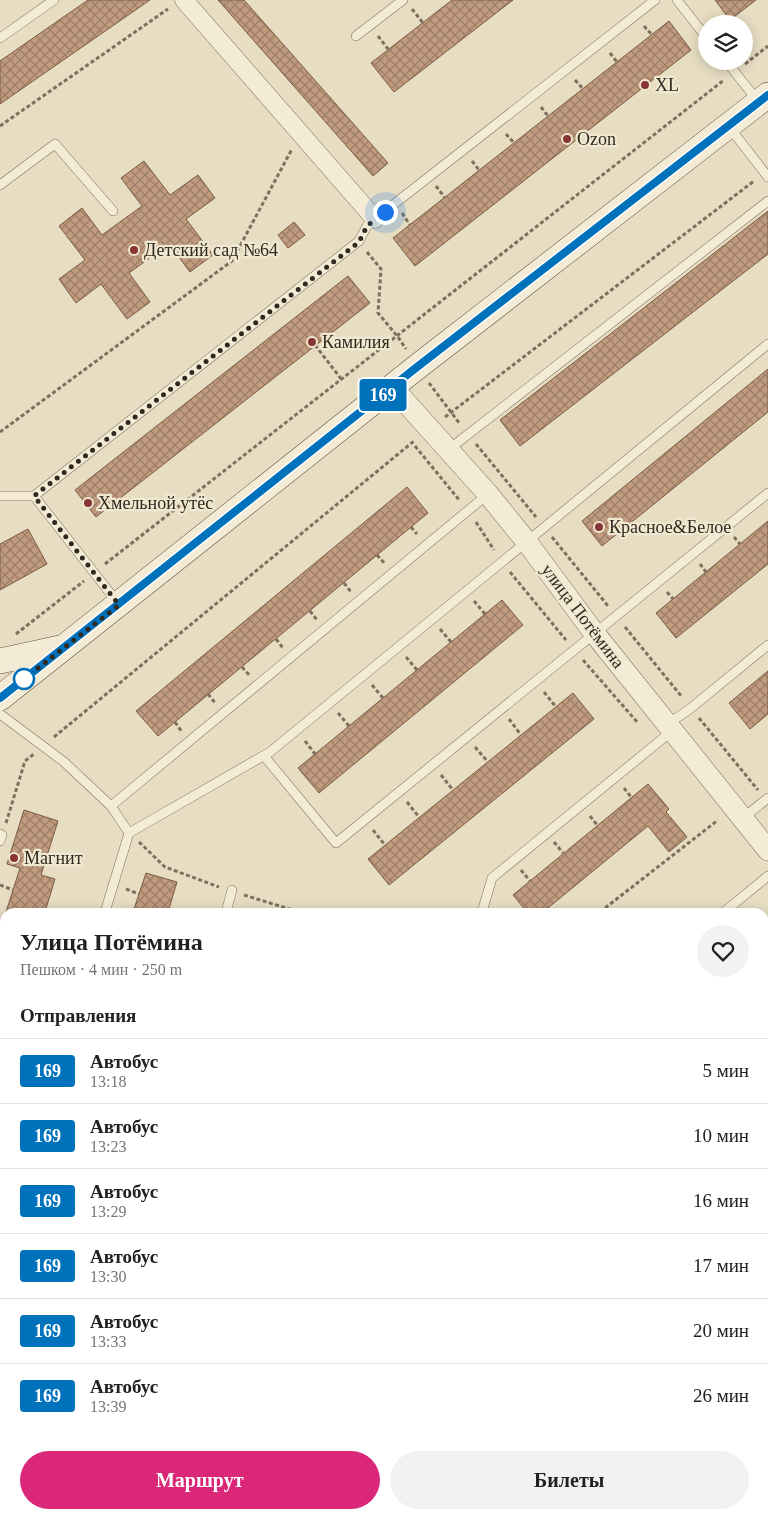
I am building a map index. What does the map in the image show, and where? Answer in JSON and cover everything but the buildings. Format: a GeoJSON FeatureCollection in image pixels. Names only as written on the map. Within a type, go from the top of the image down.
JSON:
{"type":"FeatureCollection","features":[{"type":"Feature","properties":{"kind":"main road"},"geometry":{"type":"LineString","coordinates":[[0,698],[392,387],[763,99]]}},
{"type":"Feature","properties":{"kind":"main road"},"geometry":{"type":"LineString","coordinates":[[0,661],[65,647]]}},
{"type":"Feature","properties":{"kind":"street"},"geometry":{"type":"LineString","coordinates":[[179,3],[301,133],[375,219]]}},
{"type":"Feature","properties":{"kind":"street","name":"улица Потёмина"},"geometry":{"type":"LineString","coordinates":[[392,387],[488,494],[526,541],[665,733],[733,823],[768,850]]}},
{"type":"Feature","properties":{"kind":"lane"},"geometry":{"type":"LineString","coordinates":[[0,38],[54,0]]}},
{"type":"Feature","properties":{"kind":"lane"},"geometry":{"type":"LineString","coordinates":[[356,36],[403,0]]}},
{"type":"Feature","properties":{"kind":"lane"},"geometry":{"type":"LineString","coordinates":[[0,496],[34,496],[359,242],[367,226],[375,219],[655,0]]}},
{"type":"Feature","properties":{"kind":"lane"},"geometry":{"type":"LineString","coordinates":[[677,0],[698,27]]}},
{"type":"Feature","properties":{"kind":"lane"},"geometry":{"type":"LineString","coordinates":[[734,72],[763,99]]}},
{"type":"Feature","properties":{"kind":"lane"},"geometry":{"type":"LineString","coordinates":[[728,126],[766,175]]}},
{"type":"Feature","properties":{"kind":"lane"},"geometry":{"type":"LineString","coordinates":[[0,185],[55,144],[113,211]]}},
{"type":"Feature","properties":{"kind":"lane"},"geometry":{"type":"LineString","coordinates":[[447,450],[768,201]]}},
{"type":"Feature","properties":{"kind":"lane"},"geometry":{"type":"LineString","coordinates":[[106,908],[129,833],[264,756],[768,344]]}},
{"type":"Feature","properties":{"kind":"lane"},"geometry":{"type":"LineString","coordinates":[[264,756],[336,844],[768,493]]}},
{"type":"Feature","properties":{"kind":"lane"},"geometry":{"type":"LineString","coordinates":[[111,806],[488,494]]}},
{"type":"Feature","properties":{"kind":"lane"},"geometry":{"type":"LineString","coordinates":[[34,496],[119,605]]}},
{"type":"Feature","properties":{"kind":"lane"},"geometry":{"type":"LineString","coordinates":[[483,908],[492,878],[665,733],[691,708],[768,645]]}},
{"type":"Feature","properties":{"kind":"lane"},"geometry":{"type":"LineString","coordinates":[[0,714],[64,761],[111,806],[129,833]]}},
{"type":"Feature","properties":{"kind":"lane"},"geometry":{"type":"LineString","coordinates":[[733,823],[768,798]]}},
{"type":"Feature","properties":{"kind":"lane"},"geometry":{"type":"LineString","coordinates":[[729,908],[768,876]]}},
{"type":"Feature","properties":{"kind":"lane"},"geometry":{"type":"LineString","coordinates":[[227,908],[232,891]]}},
{"type":"Feature","properties":{"kind":"path"},"geometry":{"type":"LineString","coordinates":[[0,126],[179,3]]}},
{"type":"Feature","properties":{"kind":"path"},"geometry":{"type":"LineString","coordinates":[[16,634],[768,46]]}},
{"type":"Feature","properties":{"kind":"path"},"geometry":{"type":"LineString","coordinates":[[0,432],[232,261],[301,133]]}},
{"type":"Feature","properties":{"kind":"path"},"geometry":{"type":"LineString","coordinates":[[1,836],[26,761],[412,442],[766,175]]}},
{"type":"Feature","properties":{"kind":"path"},"geometry":{"type":"LineString","coordinates":[[315,345],[342,380]]}},
{"type":"Feature","properties":{"kind":"path"},"geometry":{"type":"LineString","coordinates":[[412,442],[468,511],[501,562],[575,651],[665,733]]}},
{"type":"Feature","properties":{"kind":"path"},"geometry":{"type":"LineString","coordinates":[[535,682],[556,707]]}},
{"type":"Feature","properties":{"kind":"path"},"geometry":{"type":"LineString","coordinates":[[501,710],[522,735]]}},
{"type":"Feature","properties":{"kind":"path"},"geometry":{"type":"LineString","coordinates":[[467,737],[488,762]]}},
{"type":"Feature","properties":{"kind":"path"},"geometry":{"type":"LineString","coordinates":[[433,765],[453,790]]}},
{"type":"Feature","properties":{"kind":"path"},"geometry":{"type":"LineString","coordinates":[[399,792],[419,818]]}},
{"type":"Feature","properties":{"kind":"path"},"geometry":{"type":"LineString","coordinates":[[712,813],[718,820],[733,823]]}},
{"type":"Feature","properties":{"kind":"path"},"geometry":{"type":"LineString","coordinates":[[365,820],[385,845]]}},
{"type":"Feature","properties":{"kind":"path"},"geometry":{"type":"LineString","coordinates":[[605,908],[718,820]]}},
{"type":"Feature","properties":{"kind":"path"},"geometry":{"type":"LineString","coordinates":[[129,833],[165,867],[286,908]]}},
{"type":"Feature","properties":{"kind":"path"},"geometry":{"type":"LineString","coordinates":[[0,885],[13,890]]}},
{"type":"Feature","properties":{"kind":"bus line","name":"169"},"geometry":{"type":"LineString","coordinates":[[0,698],[417,367],[768,95]]}},
{"type":"Feature","properties":{"kind":"place","name":"XL"},"geometry":{"type":"Point","coordinates":[645,85]}},
{"type":"Feature","properties":{"kind":"place","name":"Ozon"},"geometry":{"type":"Point","coordinates":[567,139]}},
{"type":"Feature","properties":{"kind":"place","name":"Детский сад №64"},"geometry":{"type":"Point","coordinates":[134,250]}},
{"type":"Feature","properties":{"kind":"place","name":"Камилия"},"geometry":{"type":"Point","coordinates":[312,342]}},
{"type":"Feature","properties":{"kind":"place","name":"Хмельной утёс"},"geometry":{"type":"Point","coordinates":[88,503]}},
{"type":"Feature","properties":{"kind":"place","name":"Красное&Белое"},"geometry":{"type":"Point","coordinates":[599,527]}},
{"type":"Feature","properties":{"kind":"place","name":"Магнит"},"geometry":{"type":"Point","coordinates":[14,858]}},
{"type":"Feature","properties":{"kind":"route"},"geometry":{"type":"LineString","coordinates":[[24,679],[119,605],[34,496],[359,242],[367,226],[385,212]]}}]}
